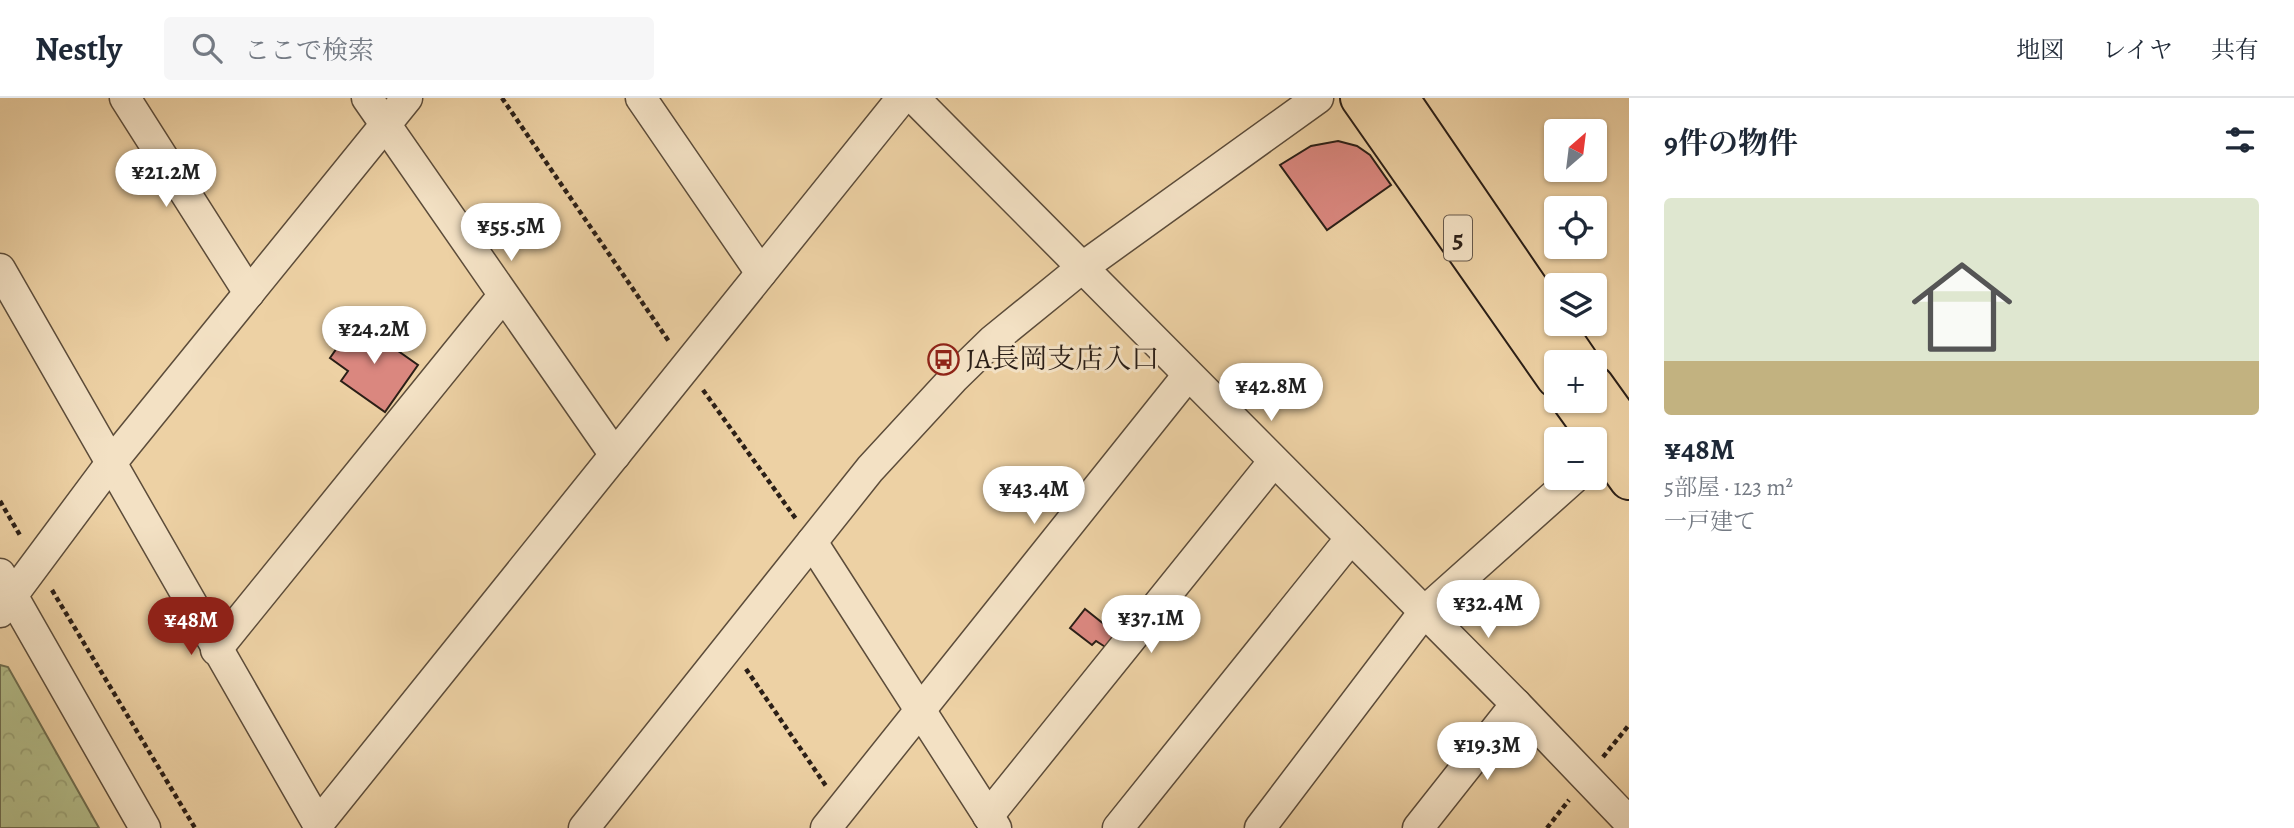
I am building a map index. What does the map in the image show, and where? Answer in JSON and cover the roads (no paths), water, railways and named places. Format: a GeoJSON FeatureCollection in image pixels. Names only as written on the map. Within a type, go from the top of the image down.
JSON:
{"type":"FeatureCollection","features":[{"type":"Feature","properties":{"kind":"main road","name":"5"},"geometry":{"type":"LineString","coordinates":[[1360,98],[1544,361]]}},
{"type":"Feature","properties":{"kind":"main road","name":"5"},"geometry":{"type":"LineString","coordinates":[[1399,98],[1570,350]]}},
{"type":"Feature","properties":{"kind":"main road"},"geometry":{"type":"LineString","coordinates":[[1582,413],[1610,447],[1629,480]]}},
{"type":"Feature","properties":{"kind":"main road"},"geometry":{"type":"LineString","coordinates":[[1601,413],[1610,447]]}},
{"type":"Feature","properties":{"kind":"street"},"geometry":{"type":"LineString","coordinates":[[125,98],[249,293]]}},
{"type":"Feature","properties":{"kind":"street"},"geometry":{"type":"LineString","coordinates":[[367,98],[615,455]]}},
{"type":"Feature","properties":{"kind":"street"},"geometry":{"type":"LineString","coordinates":[[145,828],[4,594],[36,564],[111,463],[407,98]]}},
{"type":"Feature","properties":{"kind":"street"},"geometry":{"type":"LineString","coordinates":[[641,98],[761,273]]}},
{"type":"Feature","properties":{"kind":"street"},"geometry":{"type":"LineString","coordinates":[[0,269],[318,824],[902,98]]}},
{"type":"Feature","properties":{"kind":"street"},"geometry":{"type":"LineString","coordinates":[[914,98],[1516,704],[1629,822]]}},
{"type":"Feature","properties":{"kind":"street"},"geometry":{"type":"LineString","coordinates":[[584,828],[870,469],[953,379],[992,341],[1083,267],[1318,98]]}},
{"type":"Feature","properties":{"kind":"street"},"geometry":{"type":"LineString","coordinates":[[216,650],[503,296]]}},
{"type":"Feature","properties":{"kind":"street"},"geometry":{"type":"LineString","coordinates":[[834,818],[1188,374]]}},
{"type":"Feature","properties":{"kind":"street"},"geometry":{"type":"LineString","coordinates":[[813,542],[992,822],[1274,461]]}},
{"type":"Feature","properties":{"kind":"street"},"geometry":{"type":"LineString","coordinates":[[1260,828],[1424,612],[1561,490]]}},
{"type":"Feature","properties":{"kind":"street"},"geometry":{"type":"LineString","coordinates":[[1118,828],[1351,538]]}},
{"type":"Feature","properties":{"kind":"street"},"geometry":{"type":"LineString","coordinates":[[1418,828],[1516,704]]}},
{"type":"Feature","properties":{"kind":"place","name":"JA長岡支店入口"},"geometry":{"type":"Point","coordinates":[943,359]}}]}
